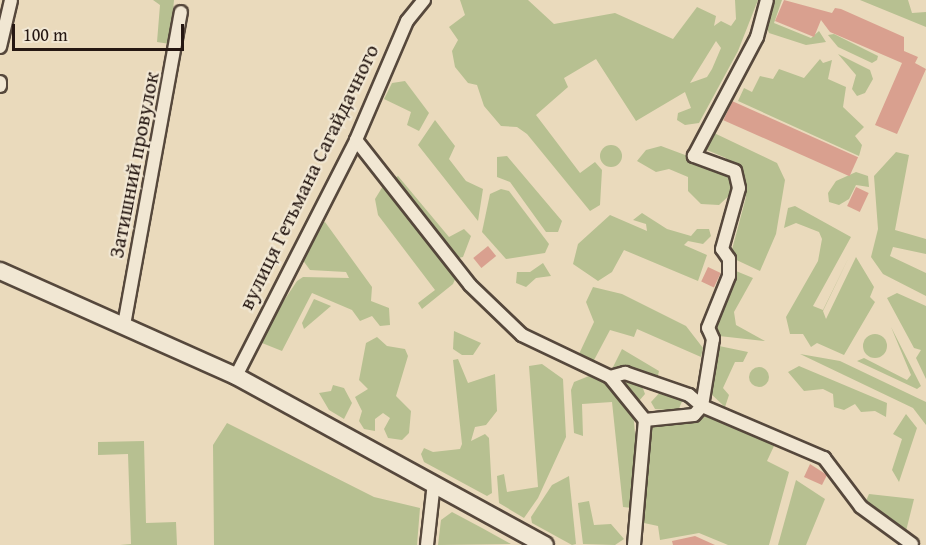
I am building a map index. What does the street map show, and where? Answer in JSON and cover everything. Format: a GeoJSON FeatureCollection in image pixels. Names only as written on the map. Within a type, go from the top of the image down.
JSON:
{"type":"FeatureCollection","features":[{"type":"Feature","properties":{"kind":"main road"},"geometry":{"type":"LineString","coordinates":[[0,271],[236,376],[545,545]]}},
{"type":"Feature","properties":{"kind":"street"},"geometry":{"type":"LineString","coordinates":[[0,47],[11,0]]}},
{"type":"Feature","properties":{"kind":"street","name":"вулиця Гетьмана Сагайдачного"},"geometry":{"type":"LineString","coordinates":[[236,376],[356,140],[407,21],[424,0]]}},
{"type":"Feature","properties":{"kind":"street"},"geometry":{"type":"LineString","coordinates":[[645,420],[694,415],[702,406],[713,339],[708,328],[729,276],[729,259],[722,249],[739,188],[735,171],[694,156],[757,37],[767,0]]}},
{"type":"Feature","properties":{"kind":"street","name":"Затишний провулок"},"geometry":{"type":"LineString","coordinates":[[124,326],[181,12]]}},
{"type":"Feature","properties":{"kind":"street"},"geometry":{"type":"LineString","coordinates":[[356,140],[470,285],[522,335],[610,378],[645,420],[634,545]]}},
{"type":"Feature","properties":{"kind":"street"},"geometry":{"type":"LineString","coordinates":[[610,378],[625,373],[649,380],[689,395],[702,406],[824,458],[861,507],[912,544]]}},
{"type":"Feature","properties":{"kind":"street"},"geometry":{"type":"LineString","coordinates":[[427,545],[434,483]]}},
{"type":"Feature","properties":{"kind":"green space"},"geometry":{"type":"Polygon","coordinates":[[[153,0],[174,0],[170,44],[157,42],[160,5],[153,0]]]}},
{"type":"Feature","properties":{"kind":"green space"},"geometry":{"type":"Polygon","coordinates":[[[460,0],[528,0],[554,24],[615,13],[673,39],[697,7],[716,16],[714,26],[721,21],[731,26],[736,19],[735,0],[758,0],[738,51],[699,123],[685,125],[677,120],[678,113],[691,108],[685,92],[636,121],[596,59],[564,78],[568,87],[536,115],[580,173],[595,162],[602,170],[600,205],[590,211],[527,134],[517,127],[501,126],[484,106],[477,85],[468,83],[455,67],[452,51],[458,40],[449,27],[465,15],[460,0]],[[716,41],[690,83],[707,77],[721,48],[716,41]]]}},
{"type":"Feature","properties":{"kind":"green space"},"geometry":{"type":"Polygon","coordinates":[[[772,0],[782,0],[774,23],[811,38],[819,31],[826,42],[806,45],[769,33],[765,23],[772,0]]]}},
{"type":"Feature","properties":{"kind":"green space"},"geometry":{"type":"Polygon","coordinates":[[[860,0],[908,0],[912,13],[926,12],[926,27],[860,0]]]}},
{"type":"Feature","properties":{"kind":"green space"},"geometry":{"type":"Polygon","coordinates":[[[834,34],[878,56],[877,60],[872,63],[838,47],[828,35],[834,34]]]}},
{"type":"Feature","properties":{"kind":"green space"},"geometry":{"type":"Polygon","coordinates":[[[838,54],[870,70],[873,79],[865,93],[857,96],[852,89],[856,75],[838,54]]]}},
{"type":"Feature","properties":{"kind":"green space"},"geometry":{"type":"Polygon","coordinates":[[[820,59],[823,63],[832,60],[828,79],[846,87],[843,107],[864,127],[855,136],[862,145],[859,156],[738,101],[744,88],[752,92],[760,76],[773,79],[779,69],[804,78],[820,59]]]}},
{"type":"Feature","properties":{"kind":"green space"},"geometry":{"type":"Polygon","coordinates":[[[405,81],[429,113],[419,131],[407,125],[411,112],[384,99],[392,83],[405,81]]]}},
{"type":"Feature","properties":{"kind":"green space"},"geometry":{"type":"Polygon","coordinates":[[[435,120],[455,146],[449,159],[466,181],[483,189],[478,221],[418,145],[435,120]]]}},
{"type":"Feature","properties":{"kind":"green space"},"geometry":{"type":"Polygon","coordinates":[[[712,132],[777,163],[785,180],[776,234],[760,271],[730,257],[746,197],[741,179],[724,166],[726,158],[702,148],[712,132]]]}},
{"type":"Feature","properties":{"kind":"green space"},"geometry":{"type":"Polygon","coordinates":[[[611,145],[619,148],[622,156],[619,164],[611,167],[603,164],[600,156],[603,148],[611,145]]]}},
{"type":"Feature","properties":{"kind":"green space"},"geometry":{"type":"Polygon","coordinates":[[[661,146],[720,168],[731,176],[733,192],[719,205],[701,204],[688,191],[688,177],[669,169],[656,172],[637,161],[646,150],[661,146]]]}},
{"type":"Feature","properties":{"kind":"green space"},"geometry":{"type":"Polygon","coordinates":[[[896,152],[909,155],[895,230],[926,239],[926,254],[893,247],[890,256],[926,273],[926,296],[883,274],[871,257],[878,229],[874,176],[896,152]]]}},
{"type":"Feature","properties":{"kind":"green space"},"geometry":{"type":"Polygon","coordinates":[[[507,156],[562,221],[558,232],[546,232],[510,182],[497,177],[497,157],[507,156]]]}},
{"type":"Feature","properties":{"kind":"green space"},"geometry":{"type":"Polygon","coordinates":[[[856,172],[868,176],[869,187],[856,185],[849,199],[839,205],[829,202],[828,193],[836,181],[856,172]]]}},
{"type":"Feature","properties":{"kind":"green space"},"geometry":{"type":"Polygon","coordinates":[[[398,176],[449,237],[464,229],[471,236],[463,257],[449,260],[456,277],[453,284],[422,309],[418,303],[435,290],[378,215],[375,199],[383,186],[398,176]]]}},
{"type":"Feature","properties":{"kind":"green space"},"geometry":{"type":"Polygon","coordinates":[[[501,189],[509,191],[549,244],[545,253],[506,259],[482,232],[490,194],[501,189]]]}},
{"type":"Feature","properties":{"kind":"green space"},"geometry":{"type":"Polygon","coordinates":[[[795,206],[851,237],[813,306],[823,310],[850,255],[823,311],[826,319],[856,257],[874,287],[870,297],[875,302],[844,355],[817,343],[811,347],[803,334],[790,334],[786,317],[818,261],[822,239],[819,232],[796,223],[784,228],[788,208],[795,206]]]}},
{"type":"Feature","properties":{"kind":"green space"},"geometry":{"type":"Polygon","coordinates":[[[642,213],[667,229],[691,236],[697,229],[709,229],[711,236],[703,244],[688,241],[684,245],[707,255],[698,281],[624,250],[612,272],[598,281],[573,264],[578,244],[610,215],[647,231],[646,224],[633,220],[642,213]]]}},
{"type":"Feature","properties":{"kind":"green space"},"geometry":{"type":"Polygon","coordinates":[[[325,222],[372,287],[371,301],[389,308],[390,325],[380,326],[372,316],[360,321],[352,310],[312,293],[282,351],[257,341],[297,281],[303,277],[349,278],[346,272],[310,270],[302,259],[319,223],[325,222]]]}},
{"type":"Feature","properties":{"kind":"green space"},"geometry":{"type":"Polygon","coordinates":[[[543,263],[551,276],[536,278],[526,287],[516,283],[517,272],[530,272],[543,263]]]}},
{"type":"Feature","properties":{"kind":"green space"},"geometry":{"type":"Polygon","coordinates":[[[736,271],[753,278],[734,312],[736,325],[765,341],[719,336],[715,327],[736,271]]]}},
{"type":"Feature","properties":{"kind":"green space"},"geometry":{"type":"Polygon","coordinates":[[[593,287],[622,294],[686,326],[703,348],[701,357],[637,329],[634,337],[610,330],[593,362],[579,354],[594,322],[586,302],[593,287]]]}},
{"type":"Feature","properties":{"kind":"green space"},"geometry":{"type":"Polygon","coordinates":[[[897,293],[926,306],[926,379],[916,358],[921,350],[914,348],[887,298],[897,293]]]}},
{"type":"Feature","properties":{"kind":"green space"},"geometry":{"type":"Polygon","coordinates":[[[314,299],[331,306],[304,329],[302,323],[314,299]]]}},
{"type":"Feature","properties":{"kind":"green space"},"geometry":{"type":"Polygon","coordinates":[[[891,327],[921,386],[917,389],[857,361],[864,358],[907,380],[911,375],[891,327]]]}},
{"type":"Feature","properties":{"kind":"green space"},"geometry":{"type":"Polygon","coordinates":[[[454,331],[481,343],[473,355],[462,355],[453,349],[454,331]]]}},
{"type":"Feature","properties":{"kind":"green space"},"geometry":{"type":"Polygon","coordinates":[[[875,334],[880,335],[886,341],[886,351],[880,357],[875,358],[870,357],[864,351],[863,346],[864,341],[870,335],[875,334]]]}},
{"type":"Feature","properties":{"kind":"green space"},"geometry":{"type":"Polygon","coordinates":[[[377,337],[387,346],[405,349],[408,356],[396,396],[411,411],[409,433],[402,440],[388,438],[384,429],[390,418],[383,413],[375,419],[375,431],[364,429],[359,421],[362,411],[355,397],[368,389],[359,380],[366,343],[377,337]]]}},
{"type":"Feature","properties":{"kind":"green space"},"geometry":{"type":"Polygon","coordinates":[[[719,346],[748,352],[743,362],[735,362],[723,388],[729,395],[725,407],[710,393],[719,346]]]}},
{"type":"Feature","properties":{"kind":"green space"},"geometry":{"type":"Polygon","coordinates":[[[622,349],[659,371],[657,380],[641,383],[645,394],[639,401],[610,373],[622,349]]]}},
{"type":"Feature","properties":{"kind":"green space"},"geometry":{"type":"Polygon","coordinates":[[[800,354],[840,361],[926,402],[926,425],[913,408],[800,354]]]}},
{"type":"Feature","properties":{"kind":"green space"},"geometry":{"type":"Polygon","coordinates":[[[458,359],[468,383],[495,374],[497,411],[486,425],[475,427],[471,441],[485,434],[489,438],[492,493],[487,496],[424,462],[421,454],[424,448],[433,452],[460,449],[462,444],[453,360],[458,359]]]}},
{"type":"Feature","properties":{"kind":"green space"},"geometry":{"type":"Polygon","coordinates":[[[542,364],[563,379],[566,437],[538,498],[524,518],[499,503],[497,476],[504,474],[507,492],[538,487],[529,366],[542,364]]]}},
{"type":"Feature","properties":{"kind":"green space"},"geometry":{"type":"Polygon","coordinates":[[[799,366],[887,403],[886,417],[875,411],[861,412],[855,404],[844,410],[834,407],[833,394],[823,389],[804,391],[788,372],[799,366]]]}},
{"type":"Feature","properties":{"kind":"green space"},"geometry":{"type":"Polygon","coordinates":[[[755,367],[763,367],[769,373],[769,381],[763,387],[755,387],[749,381],[749,373],[755,367]]]}},
{"type":"Feature","properties":{"kind":"green space"},"geometry":{"type":"Polygon","coordinates":[[[589,376],[611,385],[633,412],[638,465],[632,508],[623,507],[612,402],[582,404],[583,436],[574,433],[571,390],[574,382],[589,376]]]}},
{"type":"Feature","properties":{"kind":"green space"},"geometry":{"type":"Polygon","coordinates":[[[333,385],[344,388],[352,403],[344,419],[329,410],[319,393],[331,391],[333,385]]]}},
{"type":"Feature","properties":{"kind":"green space"},"geometry":{"type":"Polygon","coordinates":[[[663,389],[683,399],[678,411],[655,409],[651,402],[663,389]]]}},
{"type":"Feature","properties":{"kind":"green space"},"geometry":{"type":"Polygon","coordinates":[[[906,414],[917,428],[899,482],[892,470],[902,439],[893,434],[906,414]]]}},
{"type":"Feature","properties":{"kind":"green space"},"geometry":{"type":"Polygon","coordinates":[[[698,416],[718,417],[774,446],[767,461],[789,472],[769,545],[728,545],[699,533],[660,540],[658,526],[644,523],[650,430],[656,423],[681,424],[698,416]]]}},
{"type":"Feature","properties":{"kind":"green space"},"geometry":{"type":"Polygon","coordinates":[[[227,423],[374,497],[420,508],[417,545],[214,545],[213,445],[227,423]]]}},
{"type":"Feature","properties":{"kind":"green space"},"geometry":{"type":"Polygon","coordinates":[[[144,441],[146,523],[176,522],[177,545],[120,545],[131,544],[128,454],[98,455],[98,442],[144,441]]]}},
{"type":"Feature","properties":{"kind":"green space"},"geometry":{"type":"Polygon","coordinates":[[[569,476],[576,544],[572,545],[532,523],[531,517],[552,485],[569,476]]]}},
{"type":"Feature","properties":{"kind":"green space"},"geometry":{"type":"Polygon","coordinates":[[[796,480],[825,499],[806,545],[778,545],[796,480]]]}},
{"type":"Feature","properties":{"kind":"green space"},"geometry":{"type":"Polygon","coordinates":[[[869,494],[914,499],[906,531],[866,501],[869,494]]]}},
{"type":"Feature","properties":{"kind":"green space"},"geometry":{"type":"Polygon","coordinates":[[[589,501],[594,525],[611,524],[624,539],[615,545],[583,544],[578,503],[589,501]]]}},
{"type":"Feature","properties":{"kind":"green space"},"geometry":{"type":"Polygon","coordinates":[[[452,512],[511,544],[438,545],[441,520],[452,512]]]}},
{"type":"Feature","properties":{"kind":"building"},"geometry":{"type":"Polygon","coordinates":[[[784,0],[832,13],[835,8],[841,9],[904,37],[904,51],[918,57],[915,63],[926,69],[897,134],[875,125],[902,63],[830,32],[821,20],[814,37],[775,21],[784,0]]]}},
{"type":"Feature","properties":{"kind":"building"},"geometry":{"type":"Polygon","coordinates":[[[732,101],[858,157],[850,176],[723,120],[732,101]]]}},
{"type":"Feature","properties":{"kind":"building"},"geometry":{"type":"Polygon","coordinates":[[[856,187],[869,193],[860,212],[847,206],[856,187]]]}},
{"type":"Feature","properties":{"kind":"building"},"geometry":{"type":"Polygon","coordinates":[[[488,246],[496,256],[481,268],[473,258],[488,246]]]}},
{"type":"Feature","properties":{"kind":"building"},"geometry":{"type":"Polygon","coordinates":[[[708,267],[721,273],[714,287],[701,282],[708,267]]]}},
{"type":"Feature","properties":{"kind":"building"},"geometry":{"type":"Polygon","coordinates":[[[810,464],[827,475],[822,485],[804,477],[810,464]]]}},
{"type":"Feature","properties":{"kind":"building"},"geometry":{"type":"Polygon","coordinates":[[[695,536],[715,545],[673,545],[672,541],[695,536]]]}}]}
